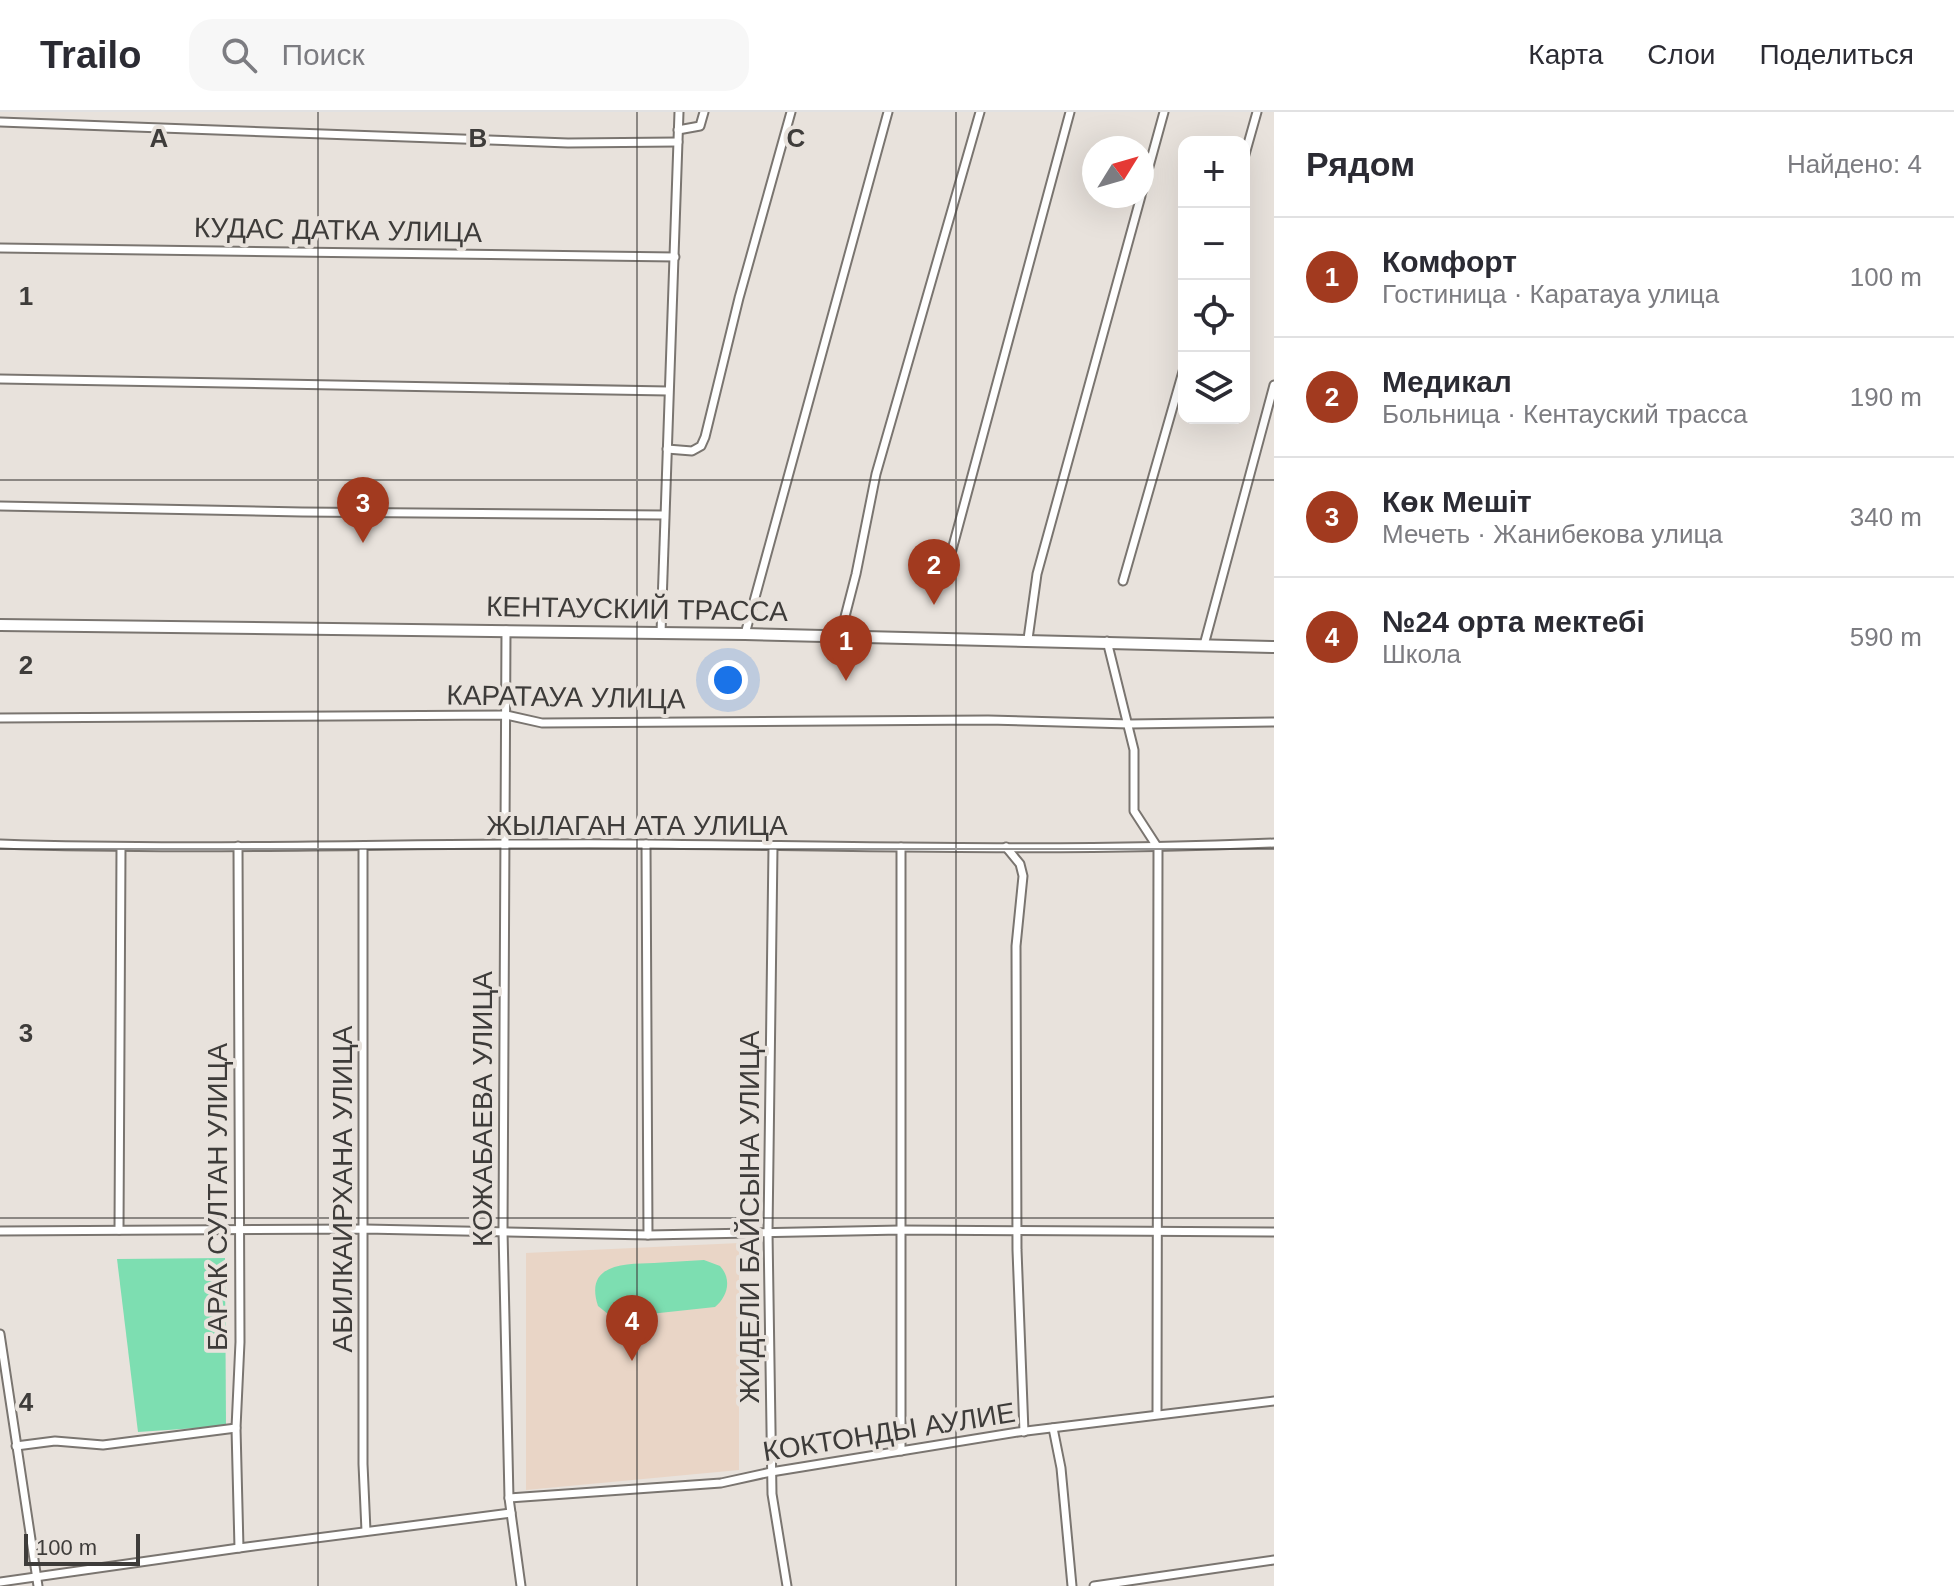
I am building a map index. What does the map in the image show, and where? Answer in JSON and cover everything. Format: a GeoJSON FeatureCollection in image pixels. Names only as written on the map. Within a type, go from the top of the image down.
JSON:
{"type":"FeatureCollection","features":[{"type":"Feature","properties":{"kind":"main road","name":"КЕНТАУСКИЙ ТРАССА"},"geometry":{"type":"LineString","coordinates":[[0,625],[745,634],[1274,647]]}},
{"type":"Feature","properties":{"kind":"street"},"geometry":{"type":"LineString","coordinates":[[661,633],[679,112]]}},
{"type":"Feature","properties":{"kind":"street"},"geometry":{"type":"LineString","coordinates":[[678,130],[700,126],[704,112]]}},
{"type":"Feature","properties":{"kind":"street"},"geometry":{"type":"LineString","coordinates":[[667,449],[692,451],[701,446],[705,437],[739,298],[791,112]]}},
{"type":"Feature","properties":{"kind":"street"},"geometry":{"type":"LineString","coordinates":[[745,634],[888,112]]}},
{"type":"Feature","properties":{"kind":"street"},"geometry":{"type":"LineString","coordinates":[[840,636],[876,474],[980,112]]}},
{"type":"Feature","properties":{"kind":"street"},"geometry":{"type":"LineString","coordinates":[[946,572],[1070,112]]}},
{"type":"Feature","properties":{"kind":"street"},"geometry":{"type":"LineString","coordinates":[[1154,148],[1164,112]]}},
{"type":"Feature","properties":{"kind":"street"},"geometry":{"type":"LineString","coordinates":[[1250,137],[1257,112]]}},
{"type":"Feature","properties":{"kind":"street"},"geometry":{"type":"LineString","coordinates":[[0,122],[568,143],[678,142]]}},
{"type":"Feature","properties":{"kind":"street"},"geometry":{"type":"LineString","coordinates":[[1028,639],[1037,574],[1137,208]]}},
{"type":"Feature","properties":{"kind":"street","name":"КУДАС ДАТКА УЛИЦА"},"geometry":{"type":"LineString","coordinates":[[0,248],[675,257]]}},
{"type":"Feature","properties":{"kind":"street"},"geometry":{"type":"LineString","coordinates":[[0,379],[668,391]]}},
{"type":"Feature","properties":{"kind":"street"},"geometry":{"type":"LineString","coordinates":[[1204,645],[1274,385]]}},
{"type":"Feature","properties":{"kind":"street"},"geometry":{"type":"LineString","coordinates":[[1123,581],[1178,389]]}},
{"type":"Feature","properties":{"kind":"street"},"geometry":{"type":"LineString","coordinates":[[0,506],[663,515]]}},
{"type":"Feature","properties":{"kind":"street","name":"КОЖАБАЕВА УЛИЦА"},"geometry":{"type":"LineString","coordinates":[[506,630],[503,1231],[509,1498],[521,1586]]}},
{"type":"Feature","properties":{"kind":"street"},"geometry":{"type":"LineString","coordinates":[[1107,641],[1134,750],[1134,811],[1158,848],[1157,1414]]}},
{"type":"Feature","properties":{"kind":"street","name":"КАРАТАУА УЛИЦА"},"geometry":{"type":"LineString","coordinates":[[0,718],[506,715],[542,723],[1274,722]]}},
{"type":"Feature","properties":{"kind":"street","name":"ЖЫЛАГАН АТА УЛИЦА"},"geometry":{"type":"LineString","coordinates":[[0,844],[121,848],[646,844],[1158,848],[1274,843]]}},
{"type":"Feature","properties":{"kind":"street"},"geometry":{"type":"LineString","coordinates":[[646,844],[648,1235]]}},
{"type":"Feature","properties":{"kind":"street","name":"БАРАК СУЛТАН УЛИЦА"},"geometry":{"type":"LineString","coordinates":[[238,846],[240,1342],[236,1428],[239,1548]]}},
{"type":"Feature","properties":{"kind":"street","name":"ЖИДЕЛИ БАЙСЫНА УЛИЦА"},"geometry":{"type":"LineString","coordinates":[[773,847],[768,1232],[771,1472],[787,1586]]}},
{"type":"Feature","properties":{"kind":"street"},"geometry":{"type":"LineString","coordinates":[[901,847],[901,1451]]}},
{"type":"Feature","properties":{"kind":"street"},"geometry":{"type":"LineString","coordinates":[[1006,847],[1020,864],[1023,876],[1016,946],[1017,1232],[1024,1432]]}},
{"type":"Feature","properties":{"kind":"street"},"geometry":{"type":"LineString","coordinates":[[119,1230],[121,848]]}},
{"type":"Feature","properties":{"kind":"street","name":"АБИЛКАИРХАНА УЛИЦА"},"geometry":{"type":"LineString","coordinates":[[363,848],[363,1464],[366,1531]]}},
{"type":"Feature","properties":{"kind":"street"},"geometry":{"type":"LineString","coordinates":[[0,1231],[365,1229],[648,1235],[901,1230],[1274,1232]]}},
{"type":"Feature","properties":{"kind":"street"},"geometry":{"type":"LineString","coordinates":[[0,1334],[37,1582]]}},
{"type":"Feature","properties":{"kind":"street","name":"КОКТОНДЫ АУЛИЕ"},"geometry":{"type":"LineString","coordinates":[[509,1498],[721,1483],[771,1472],[1024,1432],[1274,1401]]}},
{"type":"Feature","properties":{"kind":"street"},"geometry":{"type":"LineString","coordinates":[[16,1446],[55,1441],[103,1445],[236,1428]]}},
{"type":"Feature","properties":{"kind":"street"},"geometry":{"type":"LineString","coordinates":[[1053,1428],[1061,1468],[1072,1586]]}},
{"type":"Feature","properties":{"kind":"street"},"geometry":{"type":"LineString","coordinates":[[0,1582],[37,1582],[239,1548],[511,1513]]}},
{"type":"Feature","properties":{"kind":"street"},"geometry":{"type":"LineString","coordinates":[[1094,1586],[1274,1560]]}},
{"type":"Feature","properties":{"kind":"shaded area"},"geometry":{"type":"Polygon","coordinates":[[[739,1243],[739,1470],[526,1490],[526,1253],[739,1243]]]}},
{"type":"Feature","properties":{"kind":"green space"},"geometry":{"type":"Polygon","coordinates":[[[225,1258],[226,1426],[138,1432],[117,1259],[225,1258]]]}},
{"type":"Feature","properties":{"kind":"green space"},"geometry":{"type":"Polygon","coordinates":[[[704,1260],[720,1266],[726,1276],[725,1293],[715,1307],[622,1317],[608,1314],[598,1306],[595,1292],[597,1281],[610,1269],[631,1264],[704,1260]]]}},
{"type":"Feature","properties":{"kind":"place","name":"Көк Мешіт"},"geometry":{"type":"Point","coordinates":[363,543]}},
{"type":"Feature","properties":{"kind":"place","name":"Медикал"},"geometry":{"type":"Point","coordinates":[934,605]}},
{"type":"Feature","properties":{"kind":"place","name":"Комфорт"},"geometry":{"type":"Point","coordinates":[846,681]}},
{"type":"Feature","properties":{"kind":"place","name":"№24 орта мектебі"},"geometry":{"type":"Point","coordinates":[632,1361]}}]}
